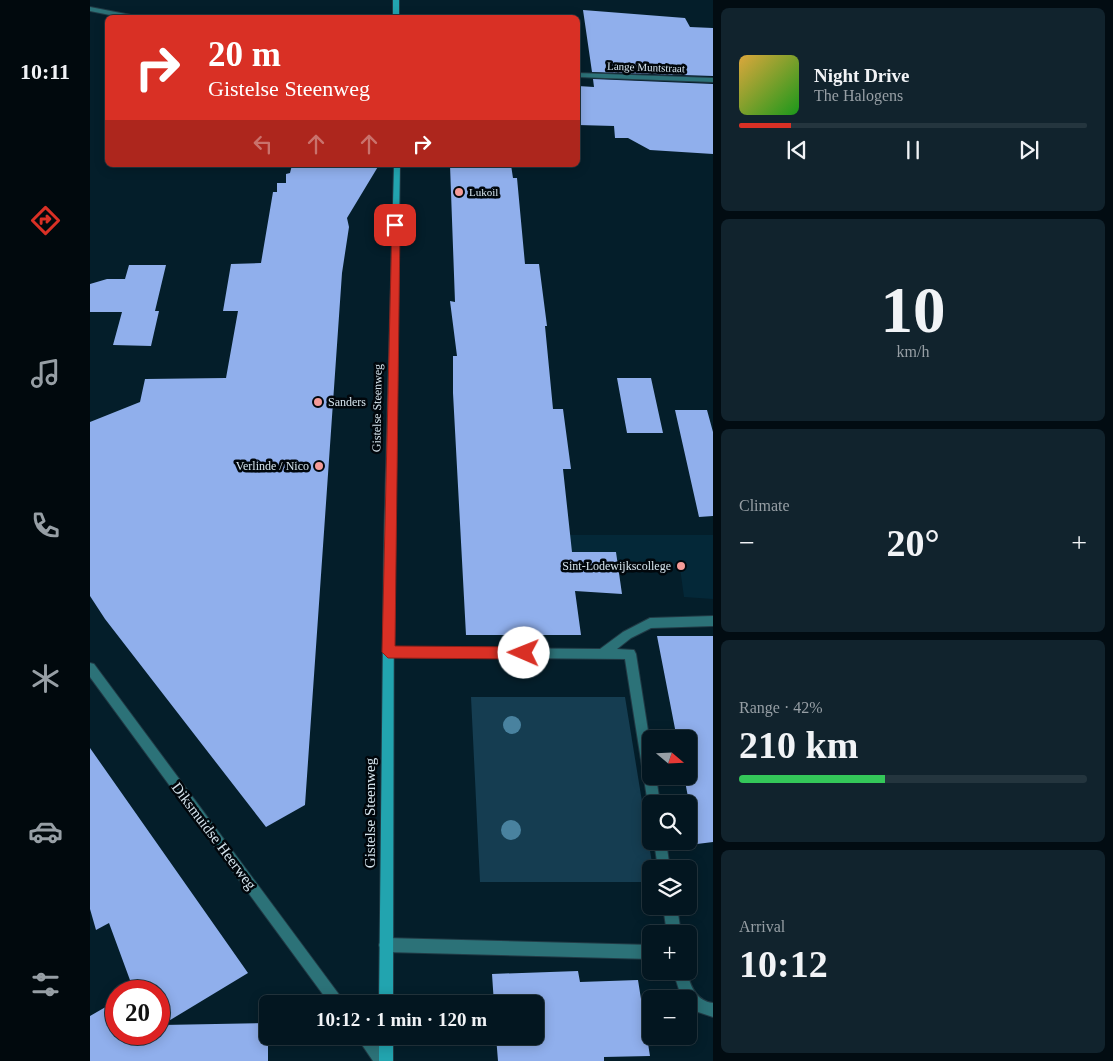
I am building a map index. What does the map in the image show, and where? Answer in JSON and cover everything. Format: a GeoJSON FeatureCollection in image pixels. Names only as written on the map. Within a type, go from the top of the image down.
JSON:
{"type":"FeatureCollection","features":[{"type":"Feature","properties":{"kind":"main road"},"geometry":{"type":"LineString","coordinates":[[396,0],[396,15]]}},
{"type":"Feature","properties":{"kind":"main road","name":"Gistelse Steenweg"},"geometry":{"type":"LineString","coordinates":[[386,995],[388,652],[397,167]]}},
{"type":"Feature","properties":{"kind":"main road"},"geometry":{"type":"LineString","coordinates":[[386,1045],[386,1061]]}},
{"type":"Feature","properties":{"kind":"street"},"geometry":{"type":"LineString","coordinates":[[90,9],[121,15]]}},
{"type":"Feature","properties":{"kind":"street","name":"Lange Muntstraat"},"geometry":{"type":"LineString","coordinates":[[580,74],[713,80]]}},
{"type":"Feature","properties":{"kind":"street"},"geometry":{"type":"LineString","coordinates":[[602,654],[627,635],[650,623],[713,621]]}},
{"type":"Feature","properties":{"kind":"street"},"geometry":{"type":"LineString","coordinates":[[388,652],[630,654],[653,795]]}},
{"type":"Feature","properties":{"kind":"street","name":"Diksmuidse Heerweg"},"geometry":{"type":"LineString","coordinates":[[90,668],[332,995]]}},
{"type":"Feature","properties":{"kind":"street"},"geometry":{"type":"LineString","coordinates":[[386,945],[642,952]]}},
{"type":"Feature","properties":{"kind":"street"},"geometry":{"type":"LineString","coordinates":[[683,980],[689,998],[708,1010],[713,1010]]}},
{"type":"Feature","properties":{"kind":"street"},"geometry":{"type":"LineString","coordinates":[[370,1045],[382,1061]]}},
{"type":"Feature","properties":{"kind":"shaded area","name":"Sint-Lodewijkscollege"},"geometry":{"type":"Polygon","coordinates":[[[461,535],[713,535],[713,599],[684,597],[680,568],[618,565],[616,552],[462,552],[461,535]]]}},
{"type":"Feature","properties":{"kind":"shaded area"},"geometry":{"type":"Polygon","coordinates":[[[471,697],[625,697],[642,801],[642,850],[650,850],[652,860],[642,860],[642,882],[480,882],[471,697]]]}},
{"type":"Feature","properties":{"kind":"building"},"geometry":{"type":"Polygon","coordinates":[[[583,10],[685,18],[690,27],[713,28],[713,76],[592,72],[583,10]]]}},
{"type":"Feature","properties":{"kind":"building"},"geometry":{"type":"Polygon","coordinates":[[[593,79],[713,84],[713,154],[650,150],[628,138],[615,138],[614,126],[580,125],[580,86],[594,87],[593,79]]]}},
{"type":"Feature","properties":{"kind":"building"},"geometry":{"type":"Polygon","coordinates":[[[292,167],[378,167],[347,218],[349,227],[342,273],[305,805],[266,827],[105,619],[90,596],[90,422],[140,402],[145,379],[226,378],[238,311],[223,311],[231,264],[261,263],[273,192],[277,192],[277,183],[286,183],[286,174],[290,173],[292,167]]]}},
{"type":"Feature","properties":{"kind":"building"},"geometry":{"type":"Polygon","coordinates":[[[450,167],[511,167],[513,178],[517,178],[525,264],[539,264],[547,326],[545,326],[553,409],[563,409],[571,469],[563,469],[572,552],[616,552],[622,594],[575,591],[581,635],[466,635],[453,393],[453,356],[457,356],[450,301],[455,302],[450,167]]]}},
{"type":"Feature","properties":{"kind":"building"},"geometry":{"type":"Polygon","coordinates":[[[129,265],[166,265],[155,311],[159,311],[151,346],[113,345],[122,312],[90,312],[90,284],[107,279],[125,279],[129,265]]]}},
{"type":"Feature","properties":{"kind":"building"},"geometry":{"type":"Polygon","coordinates":[[[617,378],[651,378],[663,433],[627,433],[617,378]]]}},
{"type":"Feature","properties":{"kind":"building"},"geometry":{"type":"Polygon","coordinates":[[[675,410],[707,410],[713,432],[713,516],[699,517],[675,410]]]}},
{"type":"Feature","properties":{"kind":"building"},"geometry":{"type":"Polygon","coordinates":[[[657,636],[713,636],[713,842],[697,844],[697,795],[688,795],[686,785],[698,785],[698,730],[675,730],[657,636]]]}},
{"type":"Feature","properties":{"kind":"building"},"geometry":{"type":"Polygon","coordinates":[[[90,748],[248,973],[170,1020],[170,980],[130,980],[109,923],[96,930],[90,909],[90,748]]]}},
{"type":"Feature","properties":{"kind":"building"},"geometry":{"type":"Polygon","coordinates":[[[578,971],[580,982],[638,980],[642,1005],[642,1045],[648,1045],[650,1056],[604,1057],[604,1061],[498,1061],[497,1045],[544,1045],[544,995],[493,995],[492,974],[578,971]]]}},
{"type":"Feature","properties":{"kind":"building"},"geometry":{"type":"Polygon","coordinates":[[[105,1007],[105,1045],[170,1045],[170,1025],[259,1023],[259,1045],[268,1045],[268,1061],[90,1061],[90,1016],[105,1007]]]}},
{"type":"Feature","properties":{"kind":"place","name":"Lukoil"},"geometry":{"type":"Point","coordinates":[459,192]}},
{"type":"Feature","properties":{"kind":"place","name":"Sanders"},"geometry":{"type":"Point","coordinates":[318,402]}},
{"type":"Feature","properties":{"kind":"place","name":"Verlinde / Nico"},"geometry":{"type":"Point","coordinates":[319,466]}},
{"type":"Feature","properties":{"kind":"place","name":"Sint-Lodewijkscollege"},"geometry":{"type":"Point","coordinates":[681,566]}},
{"type":"Feature","properties":{"kind":"route"},"geometry":{"type":"LineString","coordinates":[[395,225],[388,652],[524,653]]}}]}
